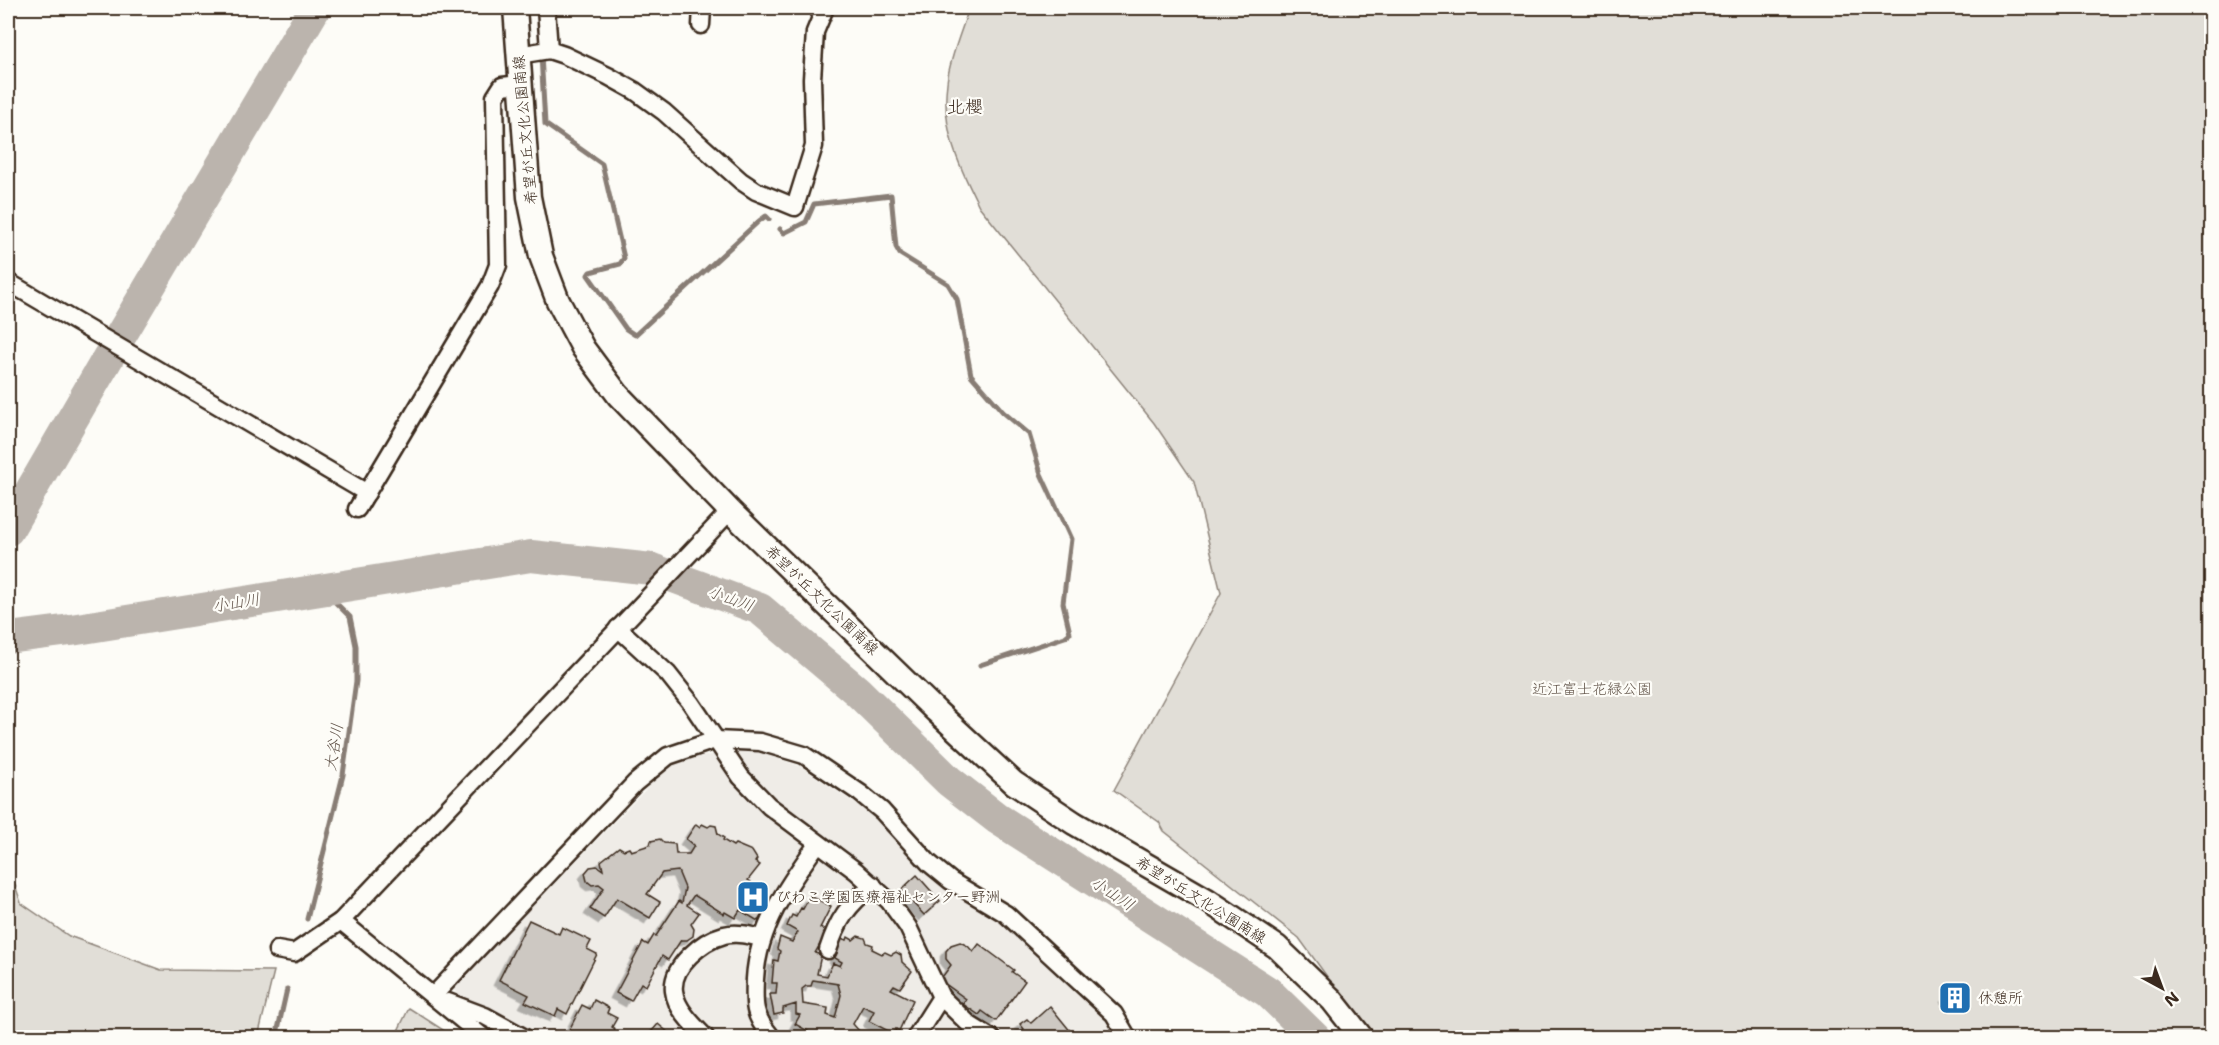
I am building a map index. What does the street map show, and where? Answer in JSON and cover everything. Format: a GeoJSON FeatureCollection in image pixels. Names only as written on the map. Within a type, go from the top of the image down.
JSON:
{"type":"FeatureCollection","features":[{"type":"Feature","properties":{"kind":"main road","name":"希望が丘文化公園南線"},"geometry":{"type":"LineString","coordinates":[[515,8],[529,197],[541,256],[558,301],[583,348],[618,395],[730,511],[936,711],[1014,783],[1074,823],[1207,900],[1276,947],[1332,1000],[1362,1038]]}},
{"type":"Feature","properties":{"kind":"street"},"geometry":{"type":"LineString","coordinates":[[546,8],[549,50]]}},
{"type":"Feature","properties":{"kind":"street"},"geometry":{"type":"LineString","coordinates":[[701,25],[702,8]]}},
{"type":"Feature","properties":{"kind":"street"},"geometry":{"type":"LineString","coordinates":[[518,55],[549,50],[564,55],[635,91],[664,112],[741,181],[756,191],[795,207],[814,146],[812,79],[815,32],[825,8]]}},
{"type":"Feature","properties":{"kind":"street"},"geometry":{"type":"LineString","coordinates":[[357,509],[490,286],[498,265],[495,97],[502,86],[520,84]]}},
{"type":"Feature","properties":{"kind":"street"},"geometry":{"type":"LineString","coordinates":[[8,282],[367,494]]}},
{"type":"Feature","properties":{"kind":"street"},"geometry":{"type":"LineString","coordinates":[[278,950],[294,953],[341,921],[730,511]]}},
{"type":"Feature","properties":{"kind":"street"},"geometry":{"type":"LineString","coordinates":[[618,628],[668,674],[691,703],[741,777],[769,806],[873,885],[889,901],[908,927],[941,997],[970,1026],[992,1038]]}},
{"type":"Feature","properties":{"kind":"street"},"geometry":{"type":"LineString","coordinates":[[433,996],[635,783],[668,756],[715,740],[760,742],[804,755],[860,793],[882,811],[929,863],[951,881],[1006,914],[1114,1014],[1128,1038]]}},
{"type":"Feature","properties":{"kind":"street"},"geometry":{"type":"LineString","coordinates":[[770,1035],[759,1022],[753,1004],[755,971],[761,938],[789,883],[818,843]]}},
{"type":"Feature","properties":{"kind":"street"},"geometry":{"type":"LineString","coordinates":[[828,950],[841,916],[856,898],[873,885]]}},
{"type":"Feature","properties":{"kind":"street"},"geometry":{"type":"LineString","coordinates":[[341,921],[484,1038]]}},
{"type":"Feature","properties":{"kind":"street"},"geometry":{"type":"LineString","coordinates":[[706,1038],[692,1024],[681,1007],[674,992],[676,975],[689,958],[706,943],[724,935],[744,933],[761,938]]}},
{"type":"Feature","properties":{"kind":"street"},"geometry":{"type":"LineString","coordinates":[[433,996],[485,1016],[525,1038]]}},
{"type":"Feature","properties":{"kind":"street"},"geometry":{"type":"LineString","coordinates":[[915,1038],[941,997]]}},
{"type":"Feature","properties":{"kind":"shaded area","name":"びわこ学園医療福祉センター野洲"},"geometry":{"type":"Polygon","coordinates":[[[748,749],[800,766],[869,813],[927,874],[1001,921],[1109,1024],[1115,1037],[497,1037],[491,1033],[453,989],[673,761],[748,749]]]}},
{"type":"Feature","properties":{"kind":"green space","name":"近江富士花緑公園"},"geometry":{"type":"Polygon","coordinates":[[[969,8],[2211,8],[2211,1037],[1371,1037],[1299,938],[1164,831],[1159,822],[1114,790],[1221,593],[1194,482],[1154,423],[979,206],[965,176],[949,132],[946,100],[950,65],[969,8]]]}},
{"type":"Feature","properties":{"kind":"green space"},"geometry":{"type":"Polygon","coordinates":[[[8,864],[21,903],[69,936],[161,970],[274,971],[258,1037],[8,1037],[8,864]]]}},
{"type":"Feature","properties":{"kind":"green space"},"geometry":{"type":"Polygon","coordinates":[[[409,1008],[454,1037],[395,1037],[409,1008]]]}},
{"type":"Feature","properties":{"kind":"building"},"geometry":{"type":"Polygon","coordinates":[[[696,824],[700,827],[702,824],[708,827],[716,826],[723,840],[733,846],[735,844],[752,851],[757,859],[755,862],[760,865],[748,880],[751,882],[745,891],[768,906],[758,921],[740,910],[735,918],[725,912],[724,914],[694,895],[687,905],[699,913],[691,924],[694,929],[693,936],[687,940],[681,940],[668,960],[662,956],[646,986],[641,983],[631,1001],[616,993],[643,942],[648,945],[679,901],[682,903],[685,888],[678,871],[662,873],[647,894],[660,902],[650,918],[617,898],[604,918],[590,909],[604,888],[599,884],[592,885],[587,881],[585,873],[590,867],[597,866],[603,870],[601,861],[619,847],[624,850],[629,848],[631,851],[660,839],[664,843],[675,844],[676,854],[689,854],[694,846],[686,839],[696,824]]]}},
{"type":"Feature","properties":{"kind":"building"},"geometry":{"type":"Polygon","coordinates":[[[917,875],[940,901],[924,915],[901,890],[917,875]]]}},
{"type":"Feature","properties":{"kind":"building"},"geometry":{"type":"Polygon","coordinates":[[[810,896],[831,906],[820,928],[827,932],[815,953],[821,955],[817,974],[827,976],[833,963],[840,966],[842,962],[835,958],[840,938],[847,940],[848,937],[853,940],[858,936],[865,938],[867,943],[873,945],[872,949],[882,954],[885,952],[891,955],[896,952],[901,955],[902,962],[912,971],[900,988],[894,985],[891,989],[913,1000],[899,1031],[896,1029],[894,1034],[869,1021],[874,1011],[863,1006],[853,1024],[860,1032],[860,1038],[805,1038],[808,1031],[795,1024],[800,1015],[796,1014],[796,1004],[783,1008],[783,1013],[774,1015],[770,994],[776,994],[777,983],[772,983],[774,960],[778,961],[780,951],[777,949],[780,937],[792,942],[798,932],[787,926],[792,915],[796,917],[801,908],[803,909],[810,896]],[[813,980],[811,986],[802,989],[803,1004],[828,1008],[827,1015],[835,1018],[841,995],[838,984],[813,980]]]}},
{"type":"Feature","properties":{"kind":"building"},"geometry":{"type":"Polygon","coordinates":[[[529,920],[559,934],[562,927],[591,941],[587,949],[597,954],[567,1014],[558,1009],[555,1016],[525,1002],[529,995],[499,980],[529,920]]]}},
{"type":"Feature","properties":{"kind":"building"},"geometry":{"type":"Polygon","coordinates":[[[960,942],[973,952],[979,944],[1025,981],[996,1021],[982,1011],[979,1015],[963,1004],[966,999],[940,980],[951,965],[946,959],[946,951],[951,945],[960,942]]]}},
{"type":"Feature","properties":{"kind":"building","name":"休憩所"},"geometry":{"type":"Polygon","coordinates":[[[1956,991],[1963,1000],[1954,1006],[1947,997],[1956,991]]]}},
{"type":"Feature","properties":{"kind":"building"},"geometry":{"type":"Polygon","coordinates":[[[594,1000],[609,1008],[607,1013],[617,1018],[612,1027],[615,1029],[611,1038],[565,1038],[582,1005],[590,1009],[594,1000]]]}},
{"type":"Feature","properties":{"kind":"building"},"geometry":{"type":"Polygon","coordinates":[[[1050,1006],[1076,1038],[1022,1038],[1019,1034],[1024,1029],[1020,1024],[1027,1019],[1031,1023],[1050,1006]]]}},
{"type":"Feature","properties":{"kind":"building"},"geometry":{"type":"Polygon","coordinates":[[[658,1024],[675,1038],[646,1038],[658,1024]]]}},
{"type":"Feature","properties":{"kind":"waterway"},"geometry":{"type":"LineString","coordinates":[[121,335],[315,8]]}},
{"type":"Feature","properties":{"kind":"waterway"},"geometry":{"type":"LineString","coordinates":[[541,55],[545,124],[602,164],[624,258],[620,264],[590,272],[588,275],[626,329],[635,335],[759,221],[766,216],[769,219]]}},
{"type":"Feature","properties":{"kind":"waterway"},"geometry":{"type":"LineString","coordinates":[[780,229],[784,233],[806,222],[814,204],[891,195],[896,247],[900,254],[948,284],[957,299],[971,375],[1003,412],[1029,434],[1041,474],[1071,539],[1063,603],[1070,633],[1065,637],[980,665]]}},
{"type":"Feature","properties":{"kind":"waterway"},"geometry":{"type":"LineString","coordinates":[[8,530],[109,356]]}},
{"type":"Feature","properties":{"kind":"waterway","name":"小山川"},"geometry":{"type":"LineString","coordinates":[[8,638],[71,630],[531,556],[652,569],[760,609],[857,691],[949,781],[998,819],[1268,992],[1315,1038]]}},
{"type":"Feature","properties":{"kind":"waterway","name":"大谷川"},"geometry":{"type":"LineString","coordinates":[[307,919],[343,775],[356,681],[356,646],[350,617],[321,588]]}},
{"type":"Feature","properties":{"kind":"waterway","name":"大谷川"},"geometry":{"type":"LineString","coordinates":[[276,1038],[287,989]]}},
{"type":"Feature","properties":{"kind":"place","name":"びわこ学園医療福祉センター野洲"},"geometry":{"type":"Point","coordinates":[753,897]}},
{"type":"Feature","properties":{"kind":"place","name":"休憩所"},"geometry":{"type":"Point","coordinates":[1955,998]}},
{"type":"Feature","properties":{"kind":"district","name":"北櫻"},"geometry":{"type":"Point","coordinates":[965,107]}}]}
